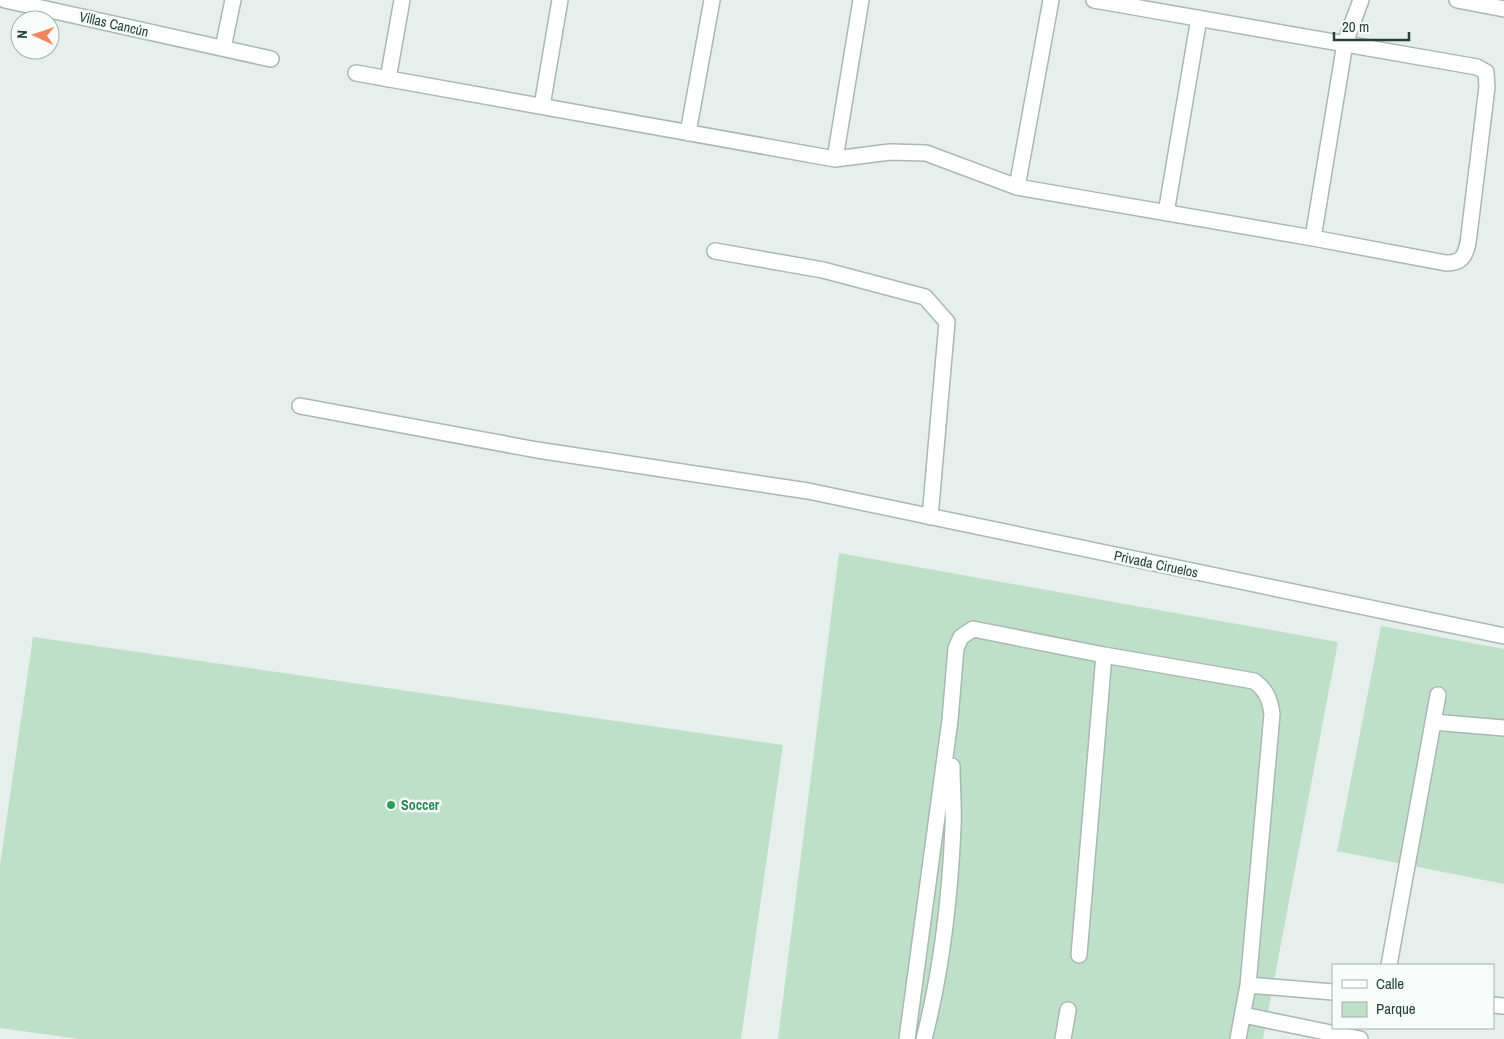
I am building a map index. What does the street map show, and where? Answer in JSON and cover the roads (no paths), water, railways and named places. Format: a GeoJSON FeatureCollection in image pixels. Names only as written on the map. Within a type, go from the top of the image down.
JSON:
{"type":"FeatureCollection","features":[{"type":"Feature","properties":{"kind":"street","name":"Villas Cancún"},"geometry":{"type":"LineString","coordinates":[[5,0],[271,59]]}},
{"type":"Feature","properties":{"kind":"street"},"geometry":{"type":"LineString","coordinates":[[223,48],[233,0]]}},
{"type":"Feature","properties":{"kind":"street"},"geometry":{"type":"LineString","coordinates":[[388,78],[402,0]]}},
{"type":"Feature","properties":{"kind":"street"},"geometry":{"type":"LineString","coordinates":[[542,106],[560,0]]}},
{"type":"Feature","properties":{"kind":"street"},"geometry":{"type":"LineString","coordinates":[[688,133],[712,0]]}},
{"type":"Feature","properties":{"kind":"street"},"geometry":{"type":"LineString","coordinates":[[835,159],[861,0]]}},
{"type":"Feature","properties":{"kind":"street"},"geometry":{"type":"LineString","coordinates":[[1017,188],[1050,0]]}},
{"type":"Feature","properties":{"kind":"street"},"geometry":{"type":"LineString","coordinates":[[356,73],[835,159],[890,152],[926,153],[941,157],[1017,188],[1313,238],[1446,263],[1462,260],[1468,243],[1487,87],[1486,72],[1477,67],[1094,0]]}},
{"type":"Feature","properties":{"kind":"street"},"geometry":{"type":"LineString","coordinates":[[1313,238],[1345,44],[1361,0]]}},
{"type":"Feature","properties":{"kind":"street"},"geometry":{"type":"LineString","coordinates":[[1457,0],[1504,9]]}},
{"type":"Feature","properties":{"kind":"street"},"geometry":{"type":"LineString","coordinates":[[1166,213],[1199,18]]}},
{"type":"Feature","properties":{"kind":"street"},"geometry":{"type":"LineString","coordinates":[[715,251],[823,270],[925,297],[947,322],[930,517]]}},
{"type":"Feature","properties":{"kind":"street","name":"Privada Ciruelos"},"geometry":{"type":"LineString","coordinates":[[300,406],[537,450],[808,492],[1504,636]]}},
{"type":"Feature","properties":{"kind":"street"},"geometry":{"type":"LineString","coordinates":[[1471,630],[1504,624]]}},
{"type":"Feature","properties":{"kind":"street"},"geometry":{"type":"LineString","coordinates":[[907,1039],[950,720],[956,648],[961,637],[973,629],[1104,655],[1254,681],[1267,694],[1272,714],[1248,985],[1238,1039]]}},
{"type":"Feature","properties":{"kind":"street"},"geometry":{"type":"LineString","coordinates":[[1079,955],[1104,655]]}},
{"type":"Feature","properties":{"kind":"street"},"geometry":{"type":"LineString","coordinates":[[1390,964],[1438,695]]}},
{"type":"Feature","properties":{"kind":"street"},"geometry":{"type":"LineString","coordinates":[[924,1039],[935,996],[945,937],[953,826],[950,720]]}},
{"type":"Feature","properties":{"kind":"street"},"geometry":{"type":"LineString","coordinates":[[1433,722],[1504,728]]}},
{"type":"Feature","properties":{"kind":"street"},"geometry":{"type":"LineString","coordinates":[[1248,985],[1332,992]]}},
{"type":"Feature","properties":{"kind":"street"},"geometry":{"type":"LineString","coordinates":[[1063,1039],[1068,1010]]}},
{"type":"Feature","properties":{"kind":"street"},"geometry":{"type":"LineString","coordinates":[[1243,1015],[1360,1039]]}},
{"type":"Feature","properties":{"kind":"place","name":"Soccer"},"geometry":{"type":"Point","coordinates":[391,805]}}]}
